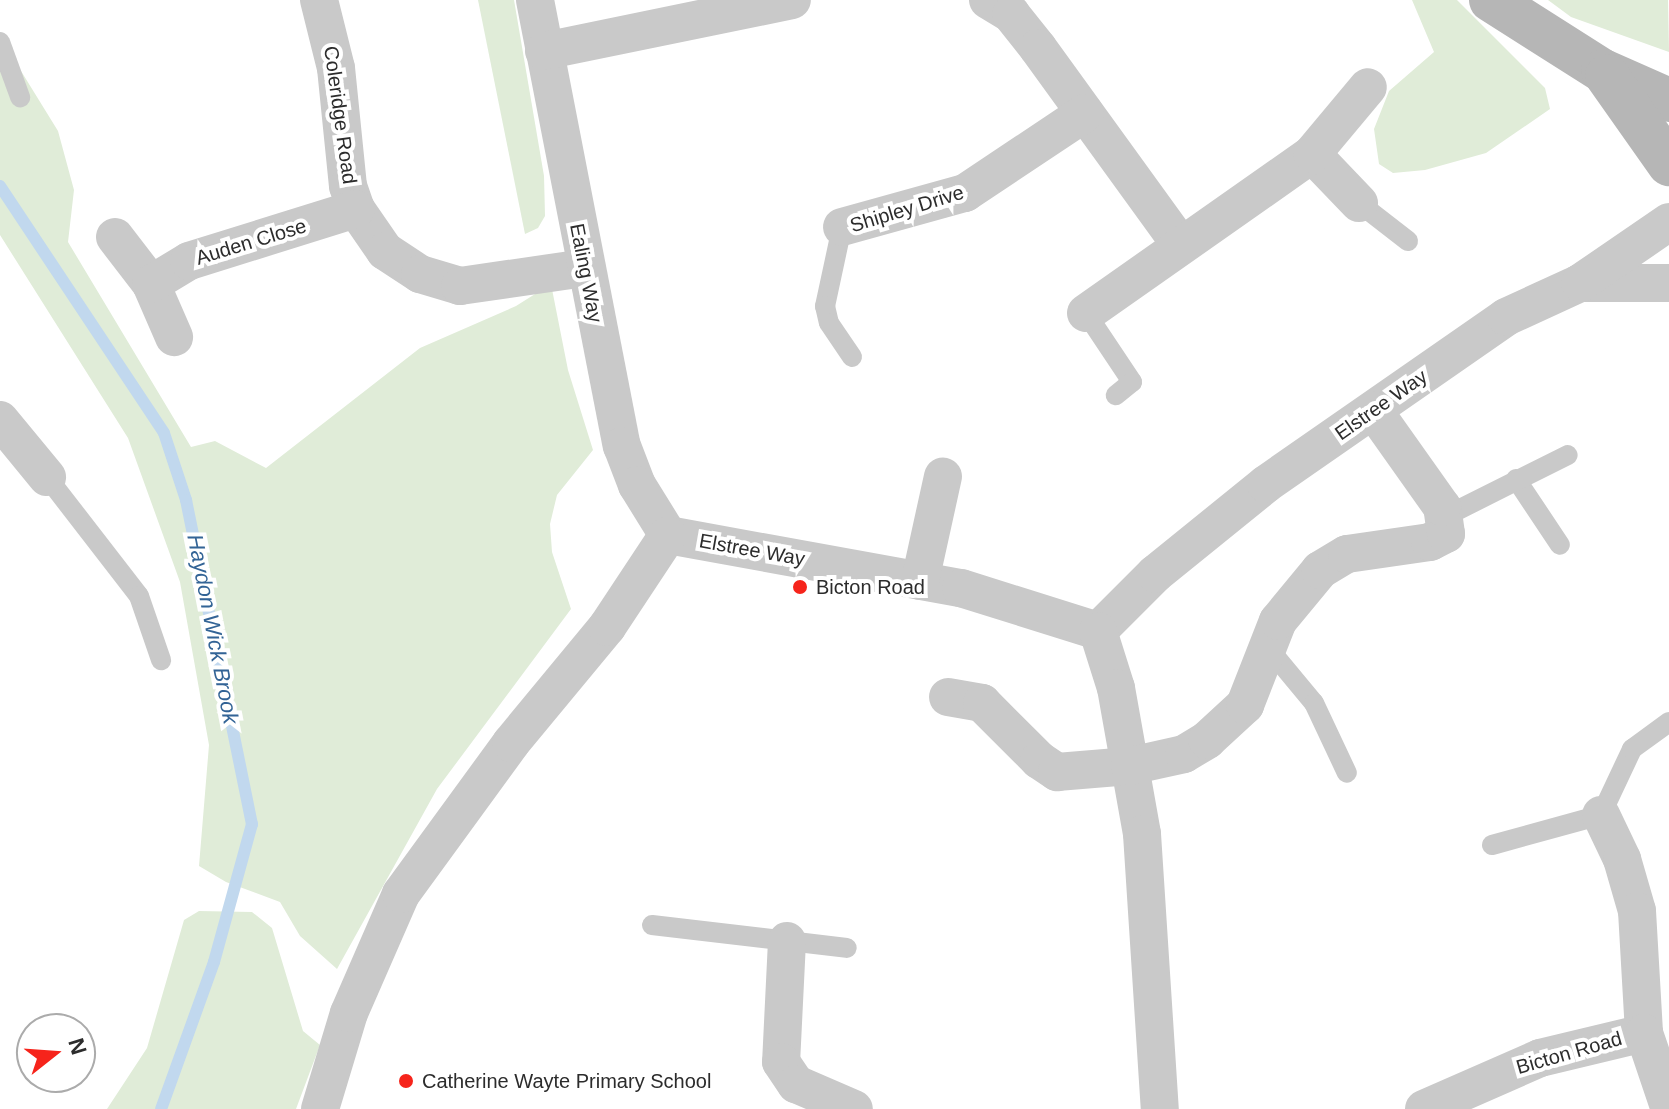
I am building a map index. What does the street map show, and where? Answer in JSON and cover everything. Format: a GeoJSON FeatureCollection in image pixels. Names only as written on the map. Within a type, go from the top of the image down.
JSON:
{"type":"FeatureCollection","features":[{"type":"Feature","properties":{"kind":"main road"},"geometry":{"type":"LineString","coordinates":[[1491,0],[1603,71],[1669,100]]}},
{"type":"Feature","properties":{"kind":"main road"},"geometry":{"type":"LineString","coordinates":[[1603,71],[1669,164]]}},
{"type":"Feature","properties":{"kind":"street","name":"Coleridge Road"},"geometry":{"type":"LineString","coordinates":[[319,0],[336,68],[345,165],[356,209],[385,251],[404,267],[444,284],[475,287],[585,268]]}},
{"type":"Feature","properties":{"kind":"street","name":"Ealing Way"},"geometry":{"type":"LineString","coordinates":[[535,0],[585,268],[625,456],[668,535]]}},
{"type":"Feature","properties":{"kind":"street"},"geometry":{"type":"LineString","coordinates":[[544,51],[792,0]]}},
{"type":"Feature","properties":{"kind":"street"},"geometry":{"type":"LineString","coordinates":[[988,0],[1011,14],[1179,243]]}},
{"type":"Feature","properties":{"kind":"street"},"geometry":{"type":"LineString","coordinates":[[1086,313],[1179,243],[1312,154],[1368,87]]}},
{"type":"Feature","properties":{"kind":"street","name":"Shipley Drive"},"geometry":{"type":"LineString","coordinates":[[842,227],[965,193],[1085,113]]}},
{"type":"Feature","properties":{"kind":"street"},"geometry":{"type":"LineString","coordinates":[[1312,154],[1359,203]]}},
{"type":"Feature","properties":{"kind":"street","name":"Auden Close"},"geometry":{"type":"LineString","coordinates":[[151,284],[189,261],[356,209]]}},
{"type":"Feature","properties":{"kind":"street","name":"Elstree Way"},"geometry":{"type":"LineString","coordinates":[[668,535],[1010,600],[1098,631],[1128,598],[1224,515],[1506,317],[1580,283],[1669,222]]}},
{"type":"Feature","properties":{"kind":"street"},"geometry":{"type":"LineString","coordinates":[[115,237],[151,284],[174,337]]}},
{"type":"Feature","properties":{"kind":"street","name":"Elstree Way"},"geometry":{"type":"LineString","coordinates":[[1580,283],[1669,283]]}},
{"type":"Feature","properties":{"kind":"street"},"geometry":{"type":"LineString","coordinates":[[948,697],[982,703],[1039,760],[1057,772],[1130,766],[1184,754],[1228,724],[1255,689],[1290,601],[1320,570],[1347,554],[1440,538],[1446,534],[1446,516],[1374,411]]}},
{"type":"Feature","properties":{"kind":"street"},"geometry":{"type":"LineString","coordinates":[[0,420],[47,477]]}},
{"type":"Feature","properties":{"kind":"street"},"geometry":{"type":"LineString","coordinates":[[920,581],[943,476]]}},
{"type":"Feature","properties":{"kind":"street"},"geometry":{"type":"LineString","coordinates":[[320,1109],[349,1013],[401,894],[511,743],[607,627],[668,535]]}},
{"type":"Feature","properties":{"kind":"street"},"geometry":{"type":"LineString","coordinates":[[1098,631],[1116,688],[1130,766],[1153,951],[1160,1109]]}},
{"type":"Feature","properties":{"kind":"street"},"geometry":{"type":"LineString","coordinates":[[1601,815],[1622,859],[1637,911],[1644,1033]]}},
{"type":"Feature","properties":{"kind":"street"},"geometry":{"type":"LineString","coordinates":[[787,941],[781,1062],[796,1084],[854,1109]]}},
{"type":"Feature","properties":{"kind":"street","name":"Bicton Road"},"geometry":{"type":"LineString","coordinates":[[1424,1109],[1540,1058],[1644,1033],[1667,1098]]}},
{"type":"Feature","properties":{"kind":"lane"},"geometry":{"type":"LineString","coordinates":[[0,42],[20,97]]}},
{"type":"Feature","properties":{"kind":"lane"},"geometry":{"type":"LineString","coordinates":[[1359,203],[1408,241]]}},
{"type":"Feature","properties":{"kind":"lane","name":"Shipley Drive"},"geometry":{"type":"LineString","coordinates":[[842,227],[825,306],[829,323],[852,357]]}},
{"type":"Feature","properties":{"kind":"lane"},"geometry":{"type":"LineString","coordinates":[[1086,313],[1132,382],[1116,395]]}},
{"type":"Feature","properties":{"kind":"lane"},"geometry":{"type":"LineString","coordinates":[[1446,516],[1568,455]]}},
{"type":"Feature","properties":{"kind":"lane"},"geometry":{"type":"LineString","coordinates":[[47,477],[139,596],[161,660]]}},
{"type":"Feature","properties":{"kind":"lane"},"geometry":{"type":"LineString","coordinates":[[1516,479],[1560,545]]}},
{"type":"Feature","properties":{"kind":"lane"},"geometry":{"type":"LineString","coordinates":[[1269,649],[1314,703],[1347,773]]}},
{"type":"Feature","properties":{"kind":"lane"},"geometry":{"type":"LineString","coordinates":[[1492,845],[1601,815],[1632,749],[1669,722]]}},
{"type":"Feature","properties":{"kind":"lane"},"geometry":{"type":"LineString","coordinates":[[652,925],[847,948]]}},
{"type":"Feature","properties":{"kind":"green space"},"geometry":{"type":"Polygon","coordinates":[[[478,0],[514,0],[544,176],[545,216],[538,228],[525,234],[478,0]]]}},
{"type":"Feature","properties":{"kind":"green space"},"geometry":{"type":"Polygon","coordinates":[[[1412,0],[1457,0],[1545,88],[1550,109],[1486,153],[1425,170],[1393,173],[1379,164],[1374,129],[1389,91],[1434,52],[1412,0]]]}},
{"type":"Feature","properties":{"kind":"green space"},"geometry":{"type":"Polygon","coordinates":[[[1548,0],[1668,0],[1669,52],[1571,17],[1548,0]]]}},
{"type":"Feature","properties":{"kind":"green space"},"geometry":{"type":"Polygon","coordinates":[[[0,37],[58,131],[74,190],[68,242],[191,447],[215,441],[266,468],[420,348],[516,306],[551,284],[568,370],[593,450],[557,495],[550,524],[552,552],[571,609],[437,789],[337,969],[300,936],[280,902],[226,882],[199,866],[209,745],[180,582],[128,438],[0,235],[0,37]]]}},
{"type":"Feature","properties":{"kind":"green space"},"geometry":{"type":"Polygon","coordinates":[[[199,911],[252,912],[272,928],[303,1031],[320,1045],[296,1109],[107,1109],[147,1048],[184,920],[199,911]]]}},
{"type":"Feature","properties":{"kind":"waterway","name":"Haydon Wick Brook"},"geometry":{"type":"LineString","coordinates":[[0,186],[164,433],[186,500],[252,824],[214,962],[161,1109]]}},
{"type":"Feature","properties":{"kind":"place","name":"Bicton Road"},"geometry":{"type":"Point","coordinates":[800,587]}},
{"type":"Feature","properties":{"kind":"place","name":"Catherine Wayte Primary School"},"geometry":{"type":"Point","coordinates":[406,1081]}}]}
